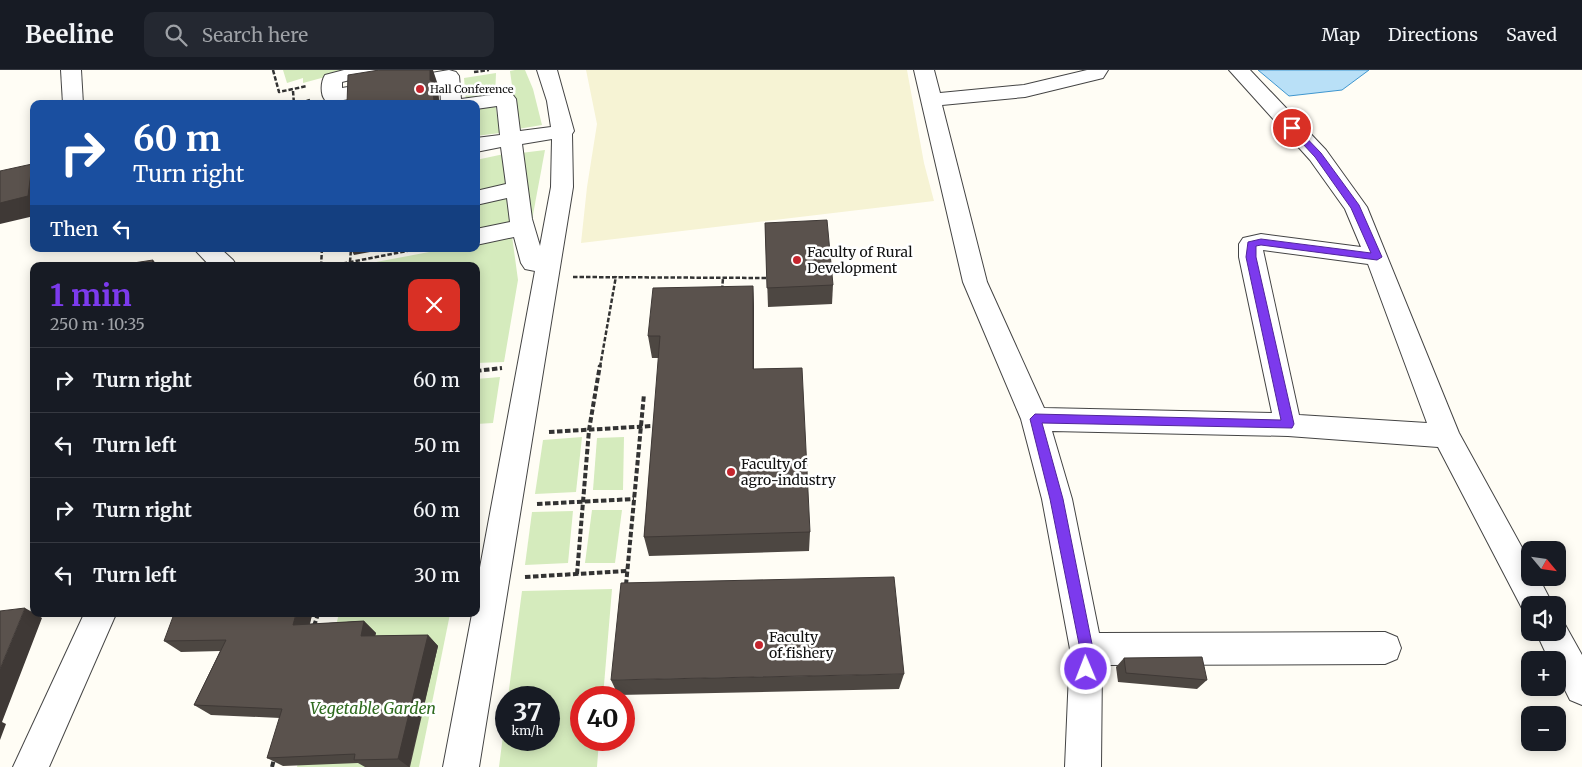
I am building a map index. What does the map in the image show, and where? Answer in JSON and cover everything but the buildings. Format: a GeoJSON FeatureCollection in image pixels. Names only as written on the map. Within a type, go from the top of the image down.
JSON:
{"type":"FeatureCollection","features":[{"type":"Feature","properties":{"kind":"street"},"geometry":{"type":"LineString","coordinates":[[71,70],[73,100]]}},
{"type":"Feature","properties":{"kind":"street"},"geometry":{"type":"LineString","coordinates":[[367,70],[332,79],[332,96],[449,76],[451,100]]}},
{"type":"Feature","properties":{"kind":"street"},"geometry":{"type":"LineString","coordinates":[[461,767],[562,187],[564,131],[557,95],[547,70]]}},
{"type":"Feature","properties":{"kind":"street"},"geometry":{"type":"LineString","coordinates":[[924,70],[975,282],[1035,419],[1056,499],[1086,649],[1083,767]]}},
{"type":"Feature","properties":{"kind":"street"},"geometry":{"type":"LineString","coordinates":[[931,100],[1025,92],[1056,82],[1096,74],[1098,70]]}},
{"type":"Feature","properties":{"kind":"street"},"geometry":{"type":"LineString","coordinates":[[1239,70],[1318,155],[1356,207],[1446,436],[1532,596]]}},
{"type":"Feature","properties":{"kind":"street"},"geometry":{"type":"LineString","coordinates":[[480,102],[506,99],[523,227],[533,263]]}},
{"type":"Feature","properties":{"kind":"street"},"geometry":{"type":"LineString","coordinates":[[480,144],[564,131]]}},
{"type":"Feature","properties":{"kind":"street"},"geometry":{"type":"LineString","coordinates":[[480,197],[518,189]]}},
{"type":"Feature","properties":{"kind":"street"},"geometry":{"type":"LineString","coordinates":[[480,236],[523,227]]}},
{"type":"Feature","properties":{"kind":"street"},"geometry":{"type":"LineString","coordinates":[[1288,424],[1251,257],[1251,244],[1261,242],[1377,257]]}},
{"type":"Feature","properties":{"kind":"street"},"geometry":{"type":"LineString","coordinates":[[209,252],[221,262]]}},
{"type":"Feature","properties":{"kind":"street"},"geometry":{"type":"LineString","coordinates":[[1035,419],[1288,424],[1446,436]]}},
{"type":"Feature","properties":{"kind":"street"},"geometry":{"type":"LineString","coordinates":[[31,767],[99,617]]}},
{"type":"Feature","properties":{"kind":"street"},"geometry":{"type":"LineString","coordinates":[[1557,641],[1582,688]]}},
{"type":"Feature","properties":{"kind":"street"},"geometry":{"type":"LineString","coordinates":[[1086,649],[1385,648]]}},
{"type":"Feature","properties":{"kind":"path"},"geometry":{"type":"LineString","coordinates":[[273,70],[278,92]]}},
{"type":"Feature","properties":{"kind":"path"},"geometry":{"type":"LineString","coordinates":[[351,252],[350,262],[402,252]]}},
{"type":"Feature","properties":{"kind":"path"},"geometry":{"type":"LineString","coordinates":[[577,574],[589,430],[616,276]]}},
{"type":"Feature","properties":{"kind":"path"},"geometry":{"type":"LineString","coordinates":[[566,278],[616,276],[767,278]]}},
{"type":"Feature","properties":{"kind":"path"},"geometry":{"type":"LineString","coordinates":[[722,293],[723,278]]}},
{"type":"Feature","properties":{"kind":"path"},"geometry":{"type":"LineString","coordinates":[[626,590],[644,394]]}},
{"type":"Feature","properties":{"kind":"path"},"geometry":{"type":"LineString","coordinates":[[541,432],[652,426]]}},
{"type":"Feature","properties":{"kind":"path"},"geometry":{"type":"LineString","coordinates":[[530,504],[634,499]]}},
{"type":"Feature","properties":{"kind":"path"},"geometry":{"type":"LineString","coordinates":[[519,577],[627,571]]}},
{"type":"Feature","properties":{"kind":"path"},"geometry":{"type":"LineString","coordinates":[[313,633],[317,617]]}},
{"type":"Feature","properties":{"kind":"path"},"geometry":{"type":"LineString","coordinates":[[272,767],[277,749]]}},
{"type":"Feature","properties":{"kind":"shaded area"},"geometry":{"type":"Polygon","coordinates":[[[586,70],[907,70],[924,163],[934,201],[581,243],[587,187],[597,124],[586,70]]]}},
{"type":"Feature","properties":{"kind":"green space"},"geometry":{"type":"Polygon","coordinates":[[[283,70],[351,70],[303,83],[303,78],[287,83],[283,70]]]}},
{"type":"Feature","properties":{"kind":"green space"},"geometry":{"type":"Polygon","coordinates":[[[525,70],[533,89],[542,125],[518,129],[510,71],[525,70]]]}},
{"type":"Feature","properties":{"kind":"green space"},"geometry":{"type":"Polygon","coordinates":[[[496,73],[495,97],[466,100],[464,78],[496,73]]]}},
{"type":"Feature","properties":{"kind":"green space"},"geometry":{"type":"Polygon","coordinates":[[[495,103],[500,133],[480,136],[480,105],[495,103]]]}},
{"type":"Feature","properties":{"kind":"green space"},"geometry":{"type":"Polygon","coordinates":[[[545,150],[532,220],[521,153],[545,150]]]}},
{"type":"Feature","properties":{"kind":"green space"},"geometry":{"type":"Polygon","coordinates":[[[504,154],[508,189],[480,192],[480,159],[504,154]]]}},
{"type":"Feature","properties":{"kind":"green space"},"geometry":{"type":"Polygon","coordinates":[[[509,195],[509,225],[480,230],[480,202],[509,195]]]}},
{"type":"Feature","properties":{"kind":"green space"},"geometry":{"type":"Polygon","coordinates":[[[512,236],[518,280],[504,362],[480,363],[480,262],[376,262],[429,252],[480,252],[480,242],[512,236]]]}},
{"type":"Feature","properties":{"kind":"green space"},"geometry":{"type":"Polygon","coordinates":[[[500,377],[493,423],[480,424],[480,379],[500,377]]]}},
{"type":"Feature","properties":{"kind":"green space"},"geometry":{"type":"Polygon","coordinates":[[[582,437],[576,492],[535,494],[543,440],[582,437]]]}},
{"type":"Feature","properties":{"kind":"green space"},"geometry":{"type":"Polygon","coordinates":[[[624,437],[623,490],[593,490],[597,438],[624,437]]]}},
{"type":"Feature","properties":{"kind":"green space"},"geometry":{"type":"Polygon","coordinates":[[[592,510],[622,510],[615,563],[585,563],[592,510]]]}},
{"type":"Feature","properties":{"kind":"green space"},"geometry":{"type":"Polygon","coordinates":[[[573,511],[568,563],[525,565],[532,512],[573,511]]]}},
{"type":"Feature","properties":{"kind":"green space"},"geometry":{"type":"Polygon","coordinates":[[[612,589],[604,686],[570,686],[570,751],[598,751],[597,767],[499,767],[501,751],[560,751],[560,686],[509,686],[522,591],[612,589]]]}},
{"type":"Feature","properties":{"kind":"green space","name":"Vegetable Garden"},"geometry":{"type":"Polygon","coordinates":[[[338,617],[449,617],[419,767],[297,767],[338,617]]]}},
{"type":"Feature","properties":{"kind":"water"},"geometry":{"type":"Polygon","coordinates":[[[1258,70],[1369,70],[1342,90],[1289,96],[1258,70]]]}},
{"type":"Feature","properties":{"kind":"place","name":"Hall Conference"},"geometry":{"type":"Point","coordinates":[420,89]}},
{"type":"Feature","properties":{"kind":"place","name":"Faculty of Rural Development"},"geometry":{"type":"Point","coordinates":[797,260]}},
{"type":"Feature","properties":{"kind":"place","name":"Faculty of agro-industry"},"geometry":{"type":"Point","coordinates":[731,472]}},
{"type":"Feature","properties":{"kind":"place","name":"Faculty of fishery"},"geometry":{"type":"Point","coordinates":[759,645]}},
{"type":"Feature","properties":{"kind":"route"},"geometry":{"type":"LineString","coordinates":[[1086,669],[1086,649],[1056,499],[1035,419],[1288,424],[1251,257],[1251,244],[1261,242],[1377,257],[1356,207],[1318,155],[1292,128]]}}]}
